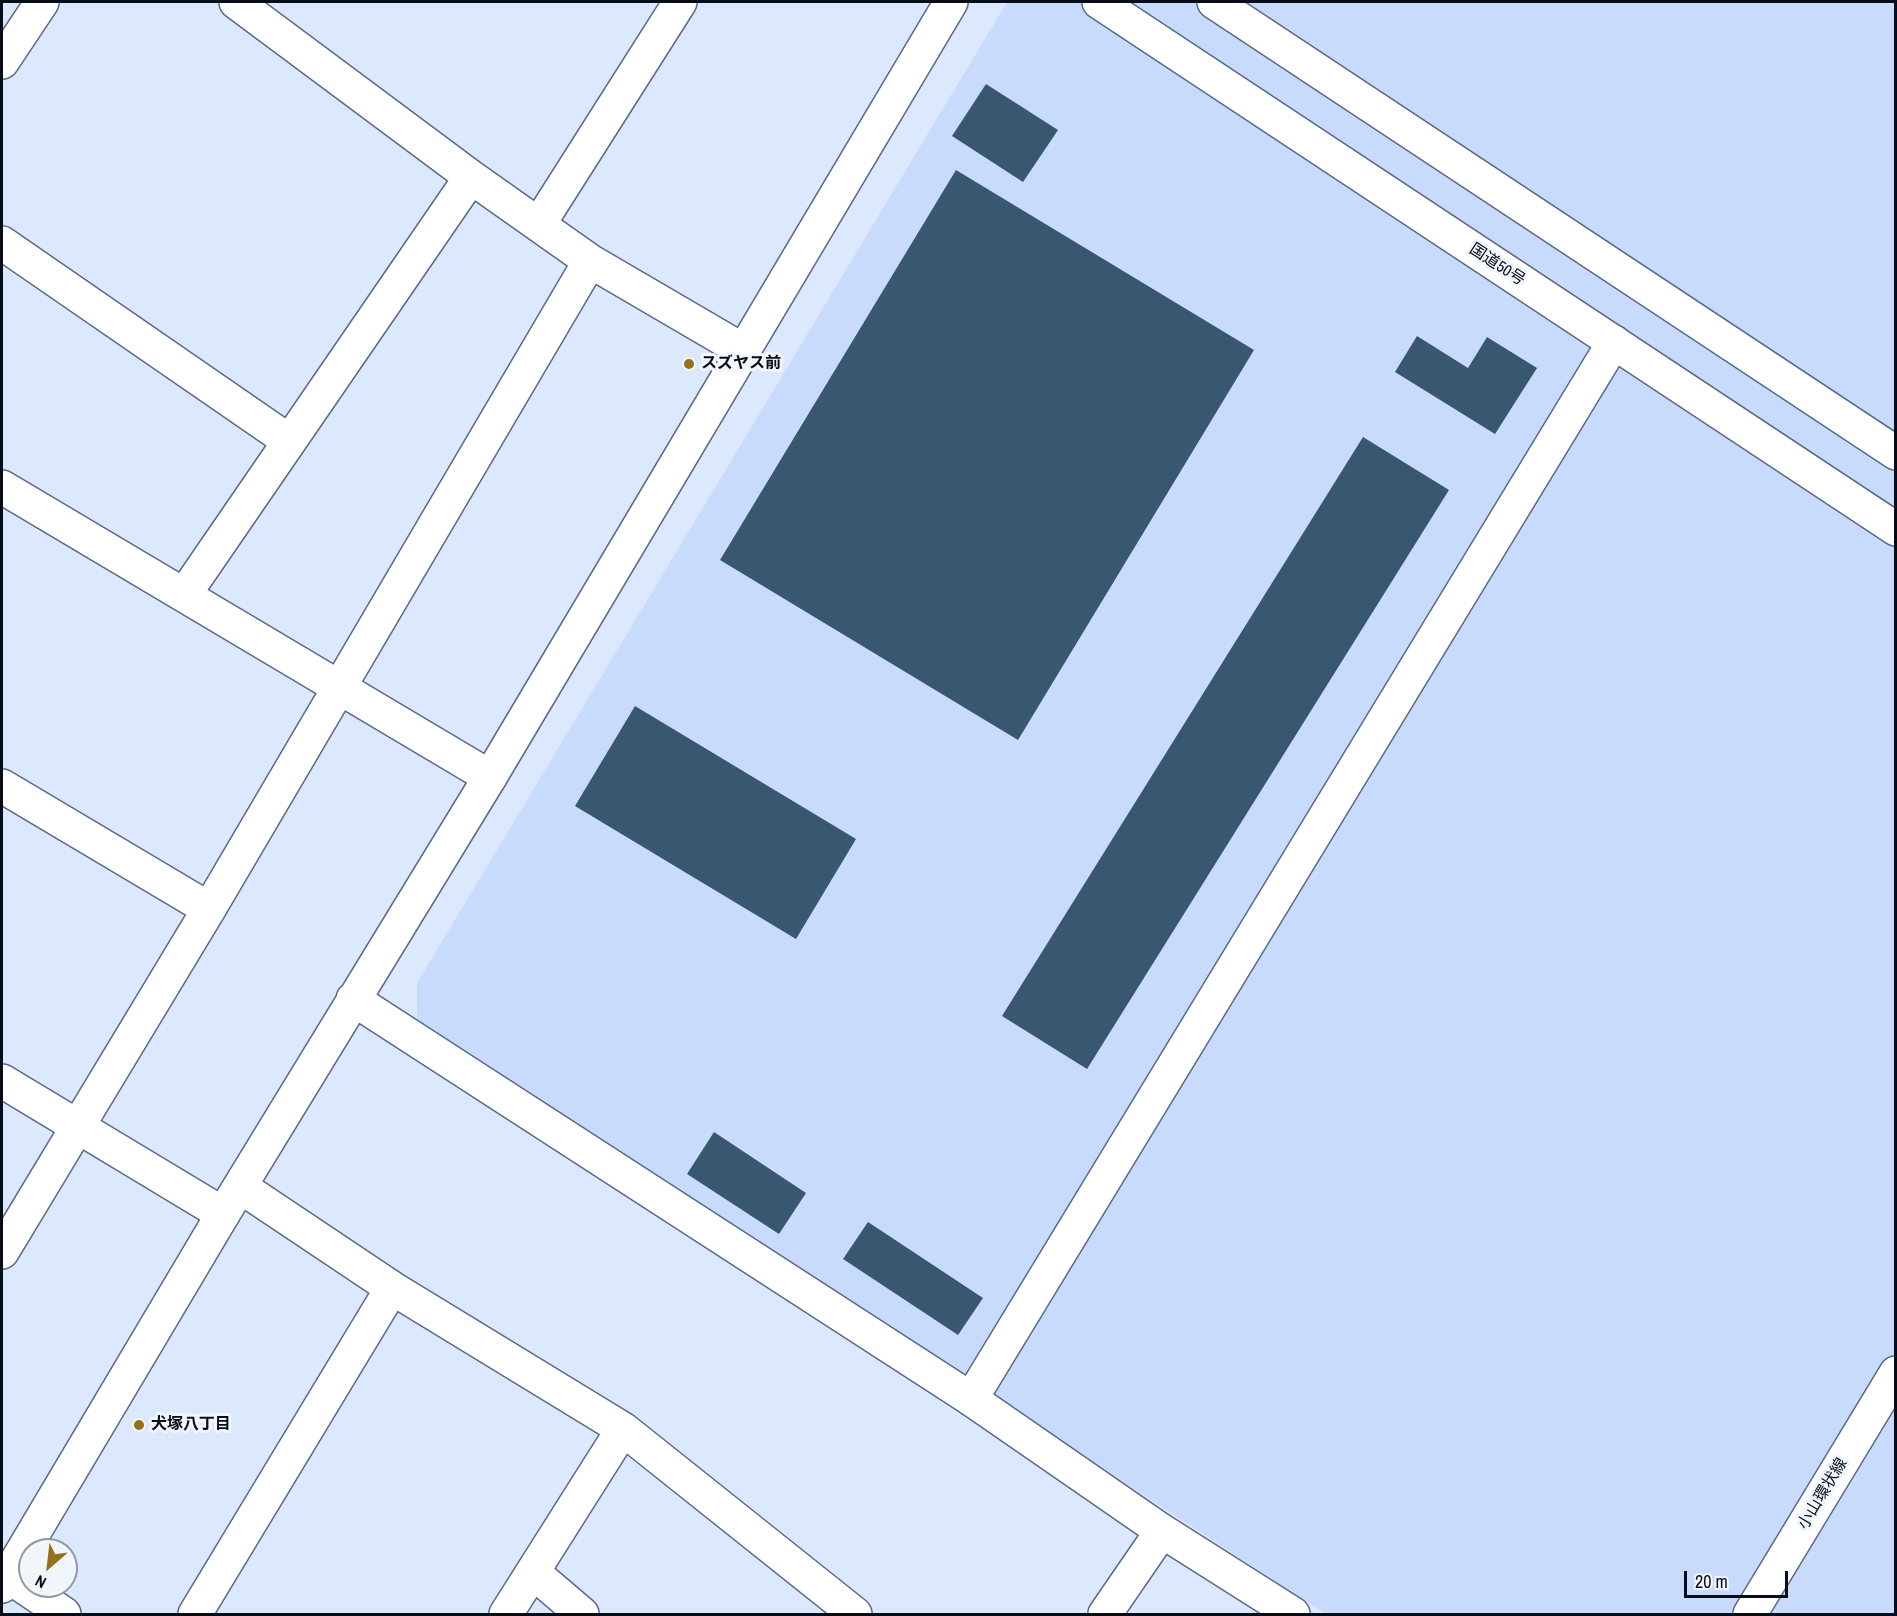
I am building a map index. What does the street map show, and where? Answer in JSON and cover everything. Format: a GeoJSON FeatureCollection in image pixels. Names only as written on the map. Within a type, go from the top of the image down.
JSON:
{"type":"FeatureCollection","features":[{"type":"Feature","properties":{"kind":"main road"},"geometry":{"type":"LineString","coordinates":[[236,2],[471,177],[590,261],[744,351]]}},
{"type":"Feature","properties":{"kind":"main road"},"geometry":{"type":"LineString","coordinates":[[539,224],[680,2]]}},
{"type":"Feature","properties":{"kind":"main road"},"geometry":{"type":"LineString","coordinates":[[64,1614],[4,1581],[353,999],[490,777],[951,2]]}},
{"type":"Feature","properties":{"kind":"main road","name":"国道50号"},"geometry":{"type":"LineString","coordinates":[[1098,2],[1896,529]]}},
{"type":"Feature","properties":{"kind":"main road"},"geometry":{"type":"LineString","coordinates":[[1214,2],[1896,453]]}},
{"type":"Feature","properties":{"kind":"main road"},"geometry":{"type":"LineString","coordinates":[[2,62],[29,7]]}},
{"type":"Feature","properties":{"kind":"main road"},"geometry":{"type":"LineString","coordinates":[[184,595],[471,177]]}},
{"type":"Feature","properties":{"kind":"main road"},"geometry":{"type":"LineString","coordinates":[[2,243],[289,441]]}},
{"type":"Feature","properties":{"kind":"main road"},"geometry":{"type":"LineString","coordinates":[[2,1252],[341,688],[590,261]]}},
{"type":"Feature","properties":{"kind":"main road"},"geometry":{"type":"LineString","coordinates":[[971,1400],[1614,342]]}},
{"type":"Feature","properties":{"kind":"main road"},"geometry":{"type":"LineString","coordinates":[[2,487],[490,777]]}},
{"type":"Feature","properties":{"kind":"main road"},"geometry":{"type":"LineString","coordinates":[[2,786],[209,909]]}},
{"type":"Feature","properties":{"kind":"main road"},"geometry":{"type":"LineString","coordinates":[[353,999],[971,1400],[1162,1531],[1293,1614]]}},
{"type":"Feature","properties":{"kind":"main road"},"geometry":{"type":"LineString","coordinates":[[2,1081],[76,1126],[232,1200],[392,1288],[623,1429],[855,1614]]}},
{"type":"Feature","properties":{"kind":"main road"},"geometry":{"type":"LineString","coordinates":[[195,1614],[392,1288]]}},
{"type":"Feature","properties":{"kind":"main road","name":"小山環状線"},"geometry":{"type":"LineString","coordinates":[[1750,1614],[1896,1373]]}},
{"type":"Feature","properties":{"kind":"main road"},"geometry":{"type":"LineString","coordinates":[[506,1614],[623,1429]]}},
{"type":"Feature","properties":{"kind":"main road"},"geometry":{"type":"LineString","coordinates":[[1105,1614],[1162,1531]]}},
{"type":"Feature","properties":{"kind":"main road"},"geometry":{"type":"LineString","coordinates":[[534,1573],[582,1614]]}},
{"type":"Feature","properties":{"kind":"shaded area"},"geometry":{"type":"Polygon","coordinates":[[[1007,2],[1895,2],[1895,1614],[1326,1614],[417,1021],[417,983],[1007,2]]]}},
{"type":"Feature","properties":{"kind":"building"},"geometry":{"type":"Polygon","coordinates":[[[986,84],[1058,130],[1023,182],[952,136],[986,84]]]}},
{"type":"Feature","properties":{"kind":"building"},"geometry":{"type":"Polygon","coordinates":[[[956,170],[1254,350],[1018,740],[720,560],[956,170]]]}},
{"type":"Feature","properties":{"kind":"building"},"geometry":{"type":"Polygon","coordinates":[[[1417,336],[1468,368],[1487,337],[1537,368],[1495,434],[1395,372],[1417,336]]]}},
{"type":"Feature","properties":{"kind":"building"},"geometry":{"type":"Polygon","coordinates":[[[1363,437],[1449,490],[1087,1069],[1002,1016],[1363,437]]]}},
{"type":"Feature","properties":{"kind":"building"},"geometry":{"type":"Polygon","coordinates":[[[635,706],[856,839],[796,939],[575,806],[635,706]]]}},
{"type":"Feature","properties":{"kind":"building"},"geometry":{"type":"Polygon","coordinates":[[[714,1132],[806,1193],[779,1234],[687,1174],[714,1132]]]}},
{"type":"Feature","properties":{"kind":"building"},"geometry":{"type":"Polygon","coordinates":[[[868,1222],[983,1298],[958,1335],[843,1259],[868,1222]]]}},
{"type":"Feature","properties":{"kind":"place","name":"スズヤス前"},"geometry":{"type":"Point","coordinates":[689,364]}},
{"type":"Feature","properties":{"kind":"place","name":"犬塚八丁目"},"geometry":{"type":"Point","coordinates":[139,1425]}}]}
